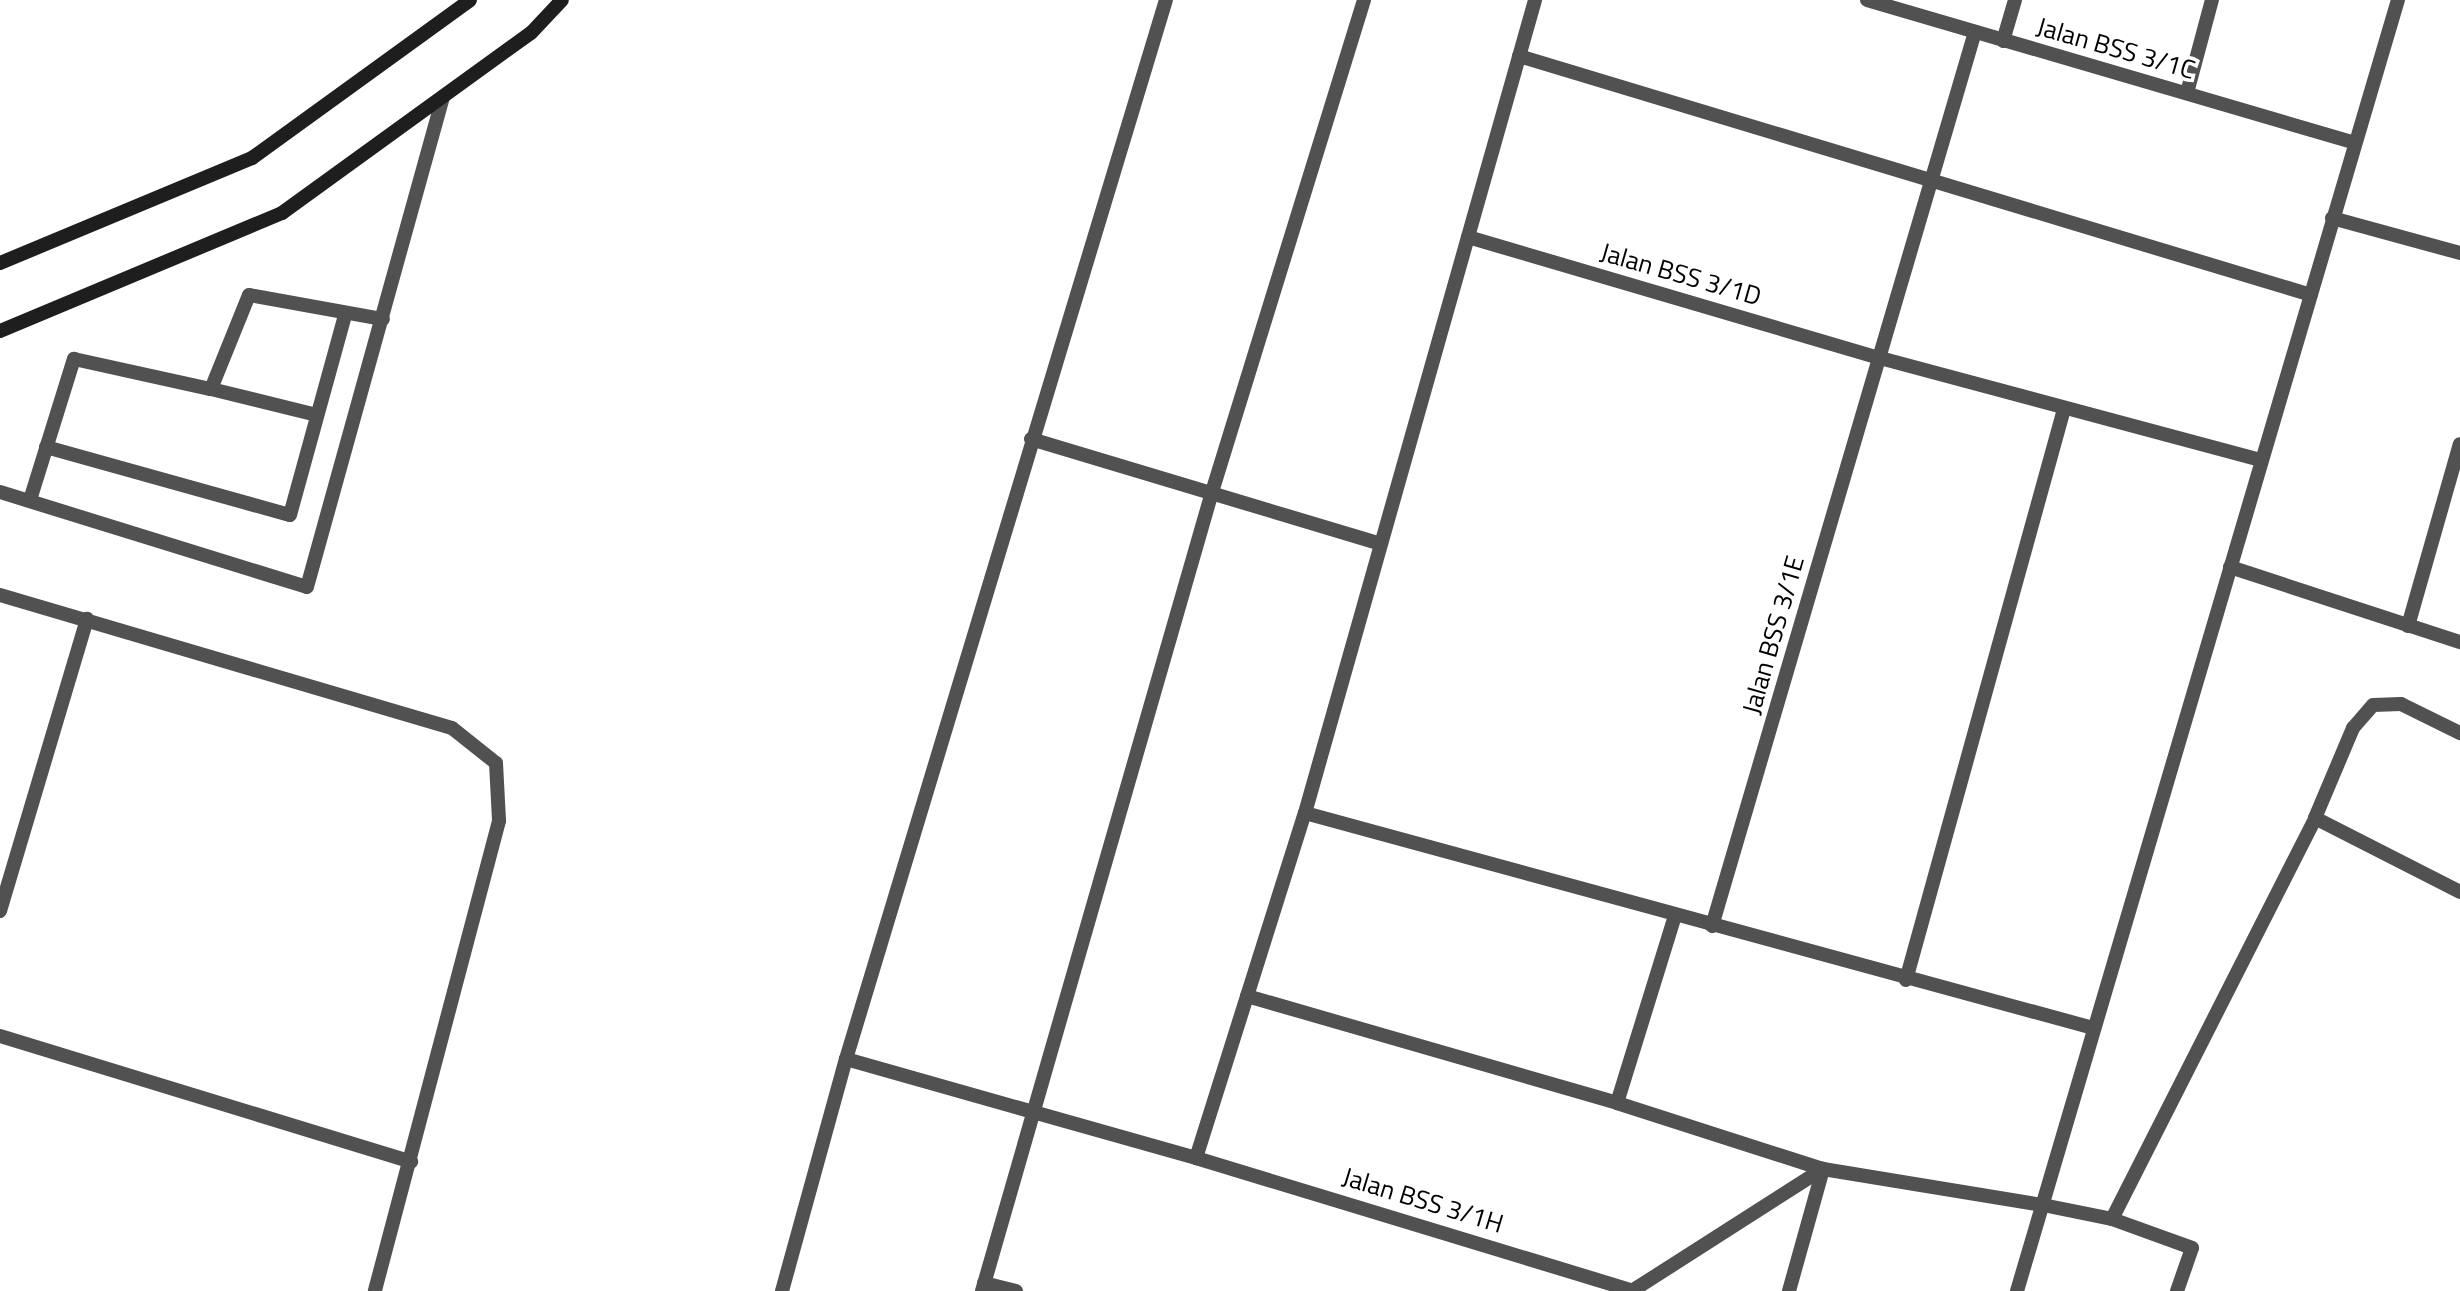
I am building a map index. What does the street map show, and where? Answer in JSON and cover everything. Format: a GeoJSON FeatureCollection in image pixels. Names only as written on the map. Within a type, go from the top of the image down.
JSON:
{"type":"FeatureCollection","features":[{"type":"Feature","properties":{"kind":"street"},"geometry":{"type":"LineString","coordinates":[[0,263],[252,158],[470,0]]}},
{"type":"Feature","properties":{"kind":"street"},"geometry":{"type":"LineString","coordinates":[[0,331],[282,213],[531,33],[562,0]]}},
{"type":"Feature","properties":{"kind":"street"},"geometry":{"type":"LineString","coordinates":[[782,1291],[846,1059],[1031,439],[1166,0]]}},
{"type":"Feature","properties":{"kind":"street"},"geometry":{"type":"LineString","coordinates":[[1016,1291],[983,1287],[1213,492],[1364,0]]}},
{"type":"Feature","properties":{"kind":"street"},"geometry":{"type":"LineString","coordinates":[[1196,1158],[1305,813],[1378,542],[1535,0]]}},
{"type":"Feature","properties":{"kind":"street","name":"Jalan BSS 3/1C"},"geometry":{"type":"LineString","coordinates":[[1867,0],[2353,142]]}},
{"type":"Feature","properties":{"kind":"street"},"geometry":{"type":"LineString","coordinates":[[2003,41],[2015,0]]}},
{"type":"Feature","properties":{"kind":"street"},"geometry":{"type":"LineString","coordinates":[[2187,93],[2212,0]]}},
{"type":"Feature","properties":{"kind":"street"},"geometry":{"type":"LineString","coordinates":[[2017,1291],[2092,1028],[2311,295],[2353,142],[2398,0]]}},
{"type":"Feature","properties":{"kind":"street","name":"Jalan BSS 3/1E"},"geometry":{"type":"LineString","coordinates":[[1712,926],[1975,33]]}},
{"type":"Feature","properties":{"kind":"street"},"geometry":{"type":"LineString","coordinates":[[1519,57],[1931,184],[2311,295]]}},
{"type":"Feature","properties":{"kind":"street"},"geometry":{"type":"LineString","coordinates":[[0,492],[307,587],[443,97]]}},
{"type":"Feature","properties":{"kind":"street"},"geometry":{"type":"LineString","coordinates":[[2332,218],[2460,253]]}},
{"type":"Feature","properties":{"kind":"street","name":"Jalan BSS 3/1D"},"geometry":{"type":"LineString","coordinates":[[1468,237],[1880,358],[2260,460]]}},
{"type":"Feature","properties":{"kind":"street"},"geometry":{"type":"LineString","coordinates":[[211,389],[249,295],[383,319]]}},
{"type":"Feature","properties":{"kind":"street"},"geometry":{"type":"LineString","coordinates":[[46,447],[290,515],[345,314]]}},
{"type":"Feature","properties":{"kind":"street"},"geometry":{"type":"LineString","coordinates":[[30,500],[74,359],[317,415]]}},
{"type":"Feature","properties":{"kind":"street"},"geometry":{"type":"LineString","coordinates":[[1906,980],[2064,409]]}},
{"type":"Feature","properties":{"kind":"street"},"geometry":{"type":"LineString","coordinates":[[1031,439],[1378,542]]}},
{"type":"Feature","properties":{"kind":"street"},"geometry":{"type":"LineString","coordinates":[[2408,626],[2460,444]]}},
{"type":"Feature","properties":{"kind":"street"},"geometry":{"type":"LineString","coordinates":[[2230,567],[2460,642]]}},
{"type":"Feature","properties":{"kind":"street"},"geometry":{"type":"LineString","coordinates":[[0,594],[452,728],[496,763],[499,821],[375,1291]]}},
{"type":"Feature","properties":{"kind":"street"},"geometry":{"type":"LineString","coordinates":[[0,911],[87,619]]}},
{"type":"Feature","properties":{"kind":"street"},"geometry":{"type":"LineString","coordinates":[[2112,1219],[2315,818],[2353,728],[2373,705],[2401,704],[2460,733]]}},
{"type":"Feature","properties":{"kind":"street"},"geometry":{"type":"LineString","coordinates":[[1305,813],[1906,980],[2092,1028]]}},
{"type":"Feature","properties":{"kind":"street"},"geometry":{"type":"LineString","coordinates":[[2315,818],[2460,892]]}},
{"type":"Feature","properties":{"kind":"street"},"geometry":{"type":"LineString","coordinates":[[1617,1103],[1675,916]]}},
{"type":"Feature","properties":{"kind":"street"},"geometry":{"type":"LineString","coordinates":[[1247,996],[1617,1103],[1823,1169],[2112,1219],[2192,1248],[2177,1291]]}},
{"type":"Feature","properties":{"kind":"street"},"geometry":{"type":"LineString","coordinates":[[0,1036],[411,1161]]}},
{"type":"Feature","properties":{"kind":"street","name":"Jalan BSS 3/1H"},"geometry":{"type":"LineString","coordinates":[[846,1059],[1196,1158],[1634,1290]]}},
{"type":"Feature","properties":{"kind":"street"},"geometry":{"type":"LineString","coordinates":[[1634,1290],[1823,1169]]}},
{"type":"Feature","properties":{"kind":"street"},"geometry":{"type":"LineString","coordinates":[[1789,1291],[1823,1169]]}}]}
